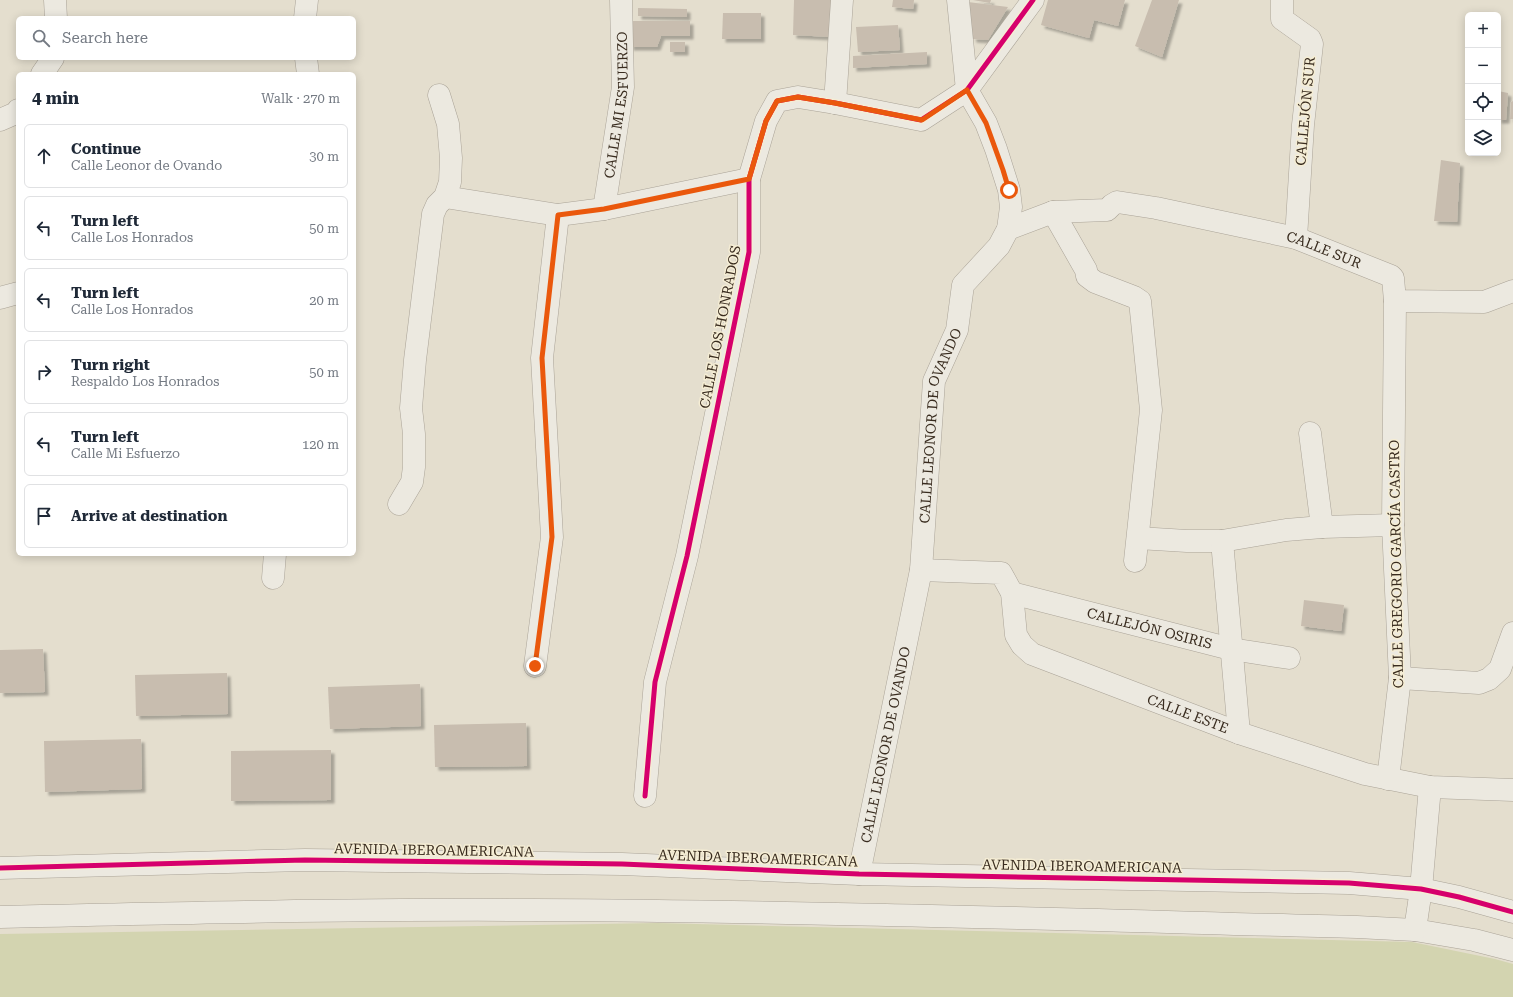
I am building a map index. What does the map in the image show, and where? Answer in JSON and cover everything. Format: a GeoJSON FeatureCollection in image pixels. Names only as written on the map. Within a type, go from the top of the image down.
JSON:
{"type":"FeatureCollection","features":[{"type":"Feature","properties":{"kind":"street"},"geometry":{"type":"LineString","coordinates":[[56,0],[56,16]]}},
{"type":"Feature","properties":{"kind":"street"},"geometry":{"type":"LineString","coordinates":[[305,16],[307,0]]}},
{"type":"Feature","properties":{"kind":"street","name":"CALLE MI ESFUERZO"},"geometry":{"type":"LineString","coordinates":[[604,209],[622,87],[621,0]]}},
{"type":"Feature","properties":{"kind":"street"},"geometry":{"type":"LineString","coordinates":[[835,103],[842,0]]}},
{"type":"Feature","properties":{"kind":"street","name":"CALLE LEONOR DE OVANDO"},"geometry":{"type":"LineString","coordinates":[[859,874],[921,570],[934,381],[958,330],[963,285],[999,246],[1008,229],[1011,207],[1009,190],[986,123],[967,90],[958,0]]}},
{"type":"Feature","properties":{"kind":"street","name":"CALLE LOS HONRADOS"},"geometry":{"type":"LineString","coordinates":[[645,796],[655,682],[687,556],[749,252],[749,179],[766,121],[777,101],[798,97],[922,120],[967,90],[1033,0]]}},
{"type":"Feature","properties":{"kind":"street","name":"CALLEJÓN SUR"},"geometry":{"type":"LineString","coordinates":[[1282,0],[1281,15],[1284,22],[1310,39],[1312,44],[1303,125],[1296,238]]}},
{"type":"Feature","properties":{"kind":"street"},"geometry":{"type":"LineString","coordinates":[[43,72],[52,60]]}},
{"type":"Feature","properties":{"kind":"street"},"geometry":{"type":"LineString","coordinates":[[306,60],[308,72]]}},
{"type":"Feature","properties":{"kind":"street"},"geometry":{"type":"LineString","coordinates":[[399,504],[412,482],[414,467],[414,434],[411,408],[415,360],[433,214],[437,205],[445,198],[450,182],[451,158],[448,124],[439,95]]}},
{"type":"Feature","properties":{"kind":"street"},"geometry":{"type":"LineString","coordinates":[[0,120],[16,113]]}},
{"type":"Feature","properties":{"kind":"street"},"geometry":{"type":"LineString","coordinates":[[445,198],[558,215],[604,209],[749,179]]}},
{"type":"Feature","properties":{"kind":"street","name":"CALLE SUR"},"geometry":{"type":"LineString","coordinates":[[1008,229],[1053,212],[1107,210],[1117,202],[1156,208],[1296,238],[1391,276],[1393,278],[1395,301]]}},
{"type":"Feature","properties":{"kind":"street"},"geometry":{"type":"LineString","coordinates":[[1053,212],[1086,270],[1087,276],[1095,282],[1134,297],[1140,301],[1151,410],[1135,561]]}},
{"type":"Feature","properties":{"kind":"street"},"geometry":{"type":"LineString","coordinates":[[535,666],[552,537],[542,358],[558,215]]}},
{"type":"Feature","properties":{"kind":"street"},"geometry":{"type":"LineString","coordinates":[[1395,301],[1484,302],[1513,291]]}},
{"type":"Feature","properties":{"kind":"street"},"geometry":{"type":"LineString","coordinates":[[0,298],[16,294]]}},
{"type":"Feature","properties":{"kind":"street","name":"CALLE GREGORIO GARCÍA CASTRO"},"geometry":{"type":"LineString","coordinates":[[1388,779],[1400,678],[1393,525],[1395,301]]}},
{"type":"Feature","properties":{"kind":"street"},"geometry":{"type":"LineString","coordinates":[[1310,432],[1322,527]]}},
{"type":"Feature","properties":{"kind":"street"},"geometry":{"type":"LineString","coordinates":[[1138,538],[1187,541],[1222,541],[1286,530],[1322,527],[1393,525]]}},
{"type":"Feature","properties":{"kind":"street"},"geometry":{"type":"LineString","coordinates":[[1222,541],[1230,649],[1239,733]]}},
{"type":"Feature","properties":{"kind":"street"},"geometry":{"type":"LineString","coordinates":[[273,578],[275,556]]}},
{"type":"Feature","properties":{"kind":"street","name":"CALLE ESTE"},"geometry":{"type":"LineString","coordinates":[[921,570],[1001,573],[1012,593],[1016,634],[1022,645],[1032,654],[1239,733],[1365,774],[1388,779],[1430,787],[1513,790]]}},
{"type":"Feature","properties":{"kind":"street","name":"CALLEJÓN OSIRIS"},"geometry":{"type":"LineString","coordinates":[[1012,593],[1230,649],[1289,658]]}},
{"type":"Feature","properties":{"kind":"street"},"geometry":{"type":"LineString","coordinates":[[1400,678],[1479,683],[1490,679],[1500,669],[1513,633]]}},
{"type":"Feature","properties":{"kind":"street"},"geometry":{"type":"LineString","coordinates":[[1415,930],[1421,889],[1430,787]]}},
{"type":"Feature","properties":{"kind":"street","name":"AVENIDA IBEROAMERICANA"},"geometry":{"type":"LineString","coordinates":[[0,868],[305,860],[622,864],[859,874],[1349,882],[1421,889],[1459,897],[1513,912]]}},
{"type":"Feature","properties":{"kind":"street"},"geometry":{"type":"LineString","coordinates":[[0,917],[155,913],[530,910],[734,912],[1356,927],[1415,930],[1474,940],[1513,950]]}},
{"type":"Feature","properties":{"kind":"green space"},"geometry":{"type":"Polygon","coordinates":[[[657,923],[1412,942],[1513,964],[1513,997],[0,997],[0,934],[657,923]]]}},
{"type":"Feature","properties":{"kind":"building"},"geometry":{"type":"Polygon","coordinates":[[[794,0],[834,0],[832,37],[793,35],[794,0]]]}},
{"type":"Feature","properties":{"kind":"building"},"geometry":{"type":"Polygon","coordinates":[[[893,0],[914,0],[913,9],[892,7],[893,0]]]}},
{"type":"Feature","properties":{"kind":"building"},"geometry":{"type":"Polygon","coordinates":[[[973,0],[991,0],[990,3],[973,0]]]}},
{"type":"Feature","properties":{"kind":"building"},"geometry":{"type":"Polygon","coordinates":[[[1048,0],[1125,0],[1118,26],[1094,20],[1089,38],[1041,25],[1048,0]]]}},
{"type":"Feature","properties":{"kind":"building"},"geometry":{"type":"Polygon","coordinates":[[[1152,0],[1179,0],[1162,57],[1135,46],[1152,0]]]}},
{"type":"Feature","properties":{"kind":"building"},"geometry":{"type":"Polygon","coordinates":[[[968,2],[1008,7],[988,40],[973,39],[968,2]]]}},
{"type":"Feature","properties":{"kind":"building"},"geometry":{"type":"Polygon","coordinates":[[[638,8],[687,9],[687,17],[638,16],[638,8]]]}},
{"type":"Feature","properties":{"kind":"building"},"geometry":{"type":"Polygon","coordinates":[[[723,13],[761,13],[761,39],[722,39],[723,13]]]}},
{"type":"Feature","properties":{"kind":"building"},"geometry":{"type":"Polygon","coordinates":[[[630,21],[690,21],[690,36],[661,36],[657,47],[630,47],[630,21]]]}},
{"type":"Feature","properties":{"kind":"building"},"geometry":{"type":"Polygon","coordinates":[[[898,25],[900,50],[858,52],[856,27],[898,25]]]}},
{"type":"Feature","properties":{"kind":"building"},"geometry":{"type":"Polygon","coordinates":[[[670,42],[685,42],[685,52],[670,52],[670,42]]]}},
{"type":"Feature","properties":{"kind":"building"},"geometry":{"type":"Polygon","coordinates":[[[927,52],[927,64],[853,68],[853,56],[927,52]]]}},
{"type":"Feature","properties":{"kind":"building"},"geometry":{"type":"Polygon","coordinates":[[[1501,92],[1508,93],[1506,120],[1501,120],[1501,92]]]}},
{"type":"Feature","properties":{"kind":"building"},"geometry":{"type":"Polygon","coordinates":[[[1513,101],[1513,119],[1510,119],[1511,102],[1513,101]]]}},
{"type":"Feature","properties":{"kind":"building"},"geometry":{"type":"Polygon","coordinates":[[[1441,160],[1460,163],[1457,222],[1434,221],[1441,160]]]}},
{"type":"Feature","properties":{"kind":"building"},"geometry":{"type":"Polygon","coordinates":[[[1304,600],[1344,605],[1341,631],[1301,626],[1304,600]]]}},
{"type":"Feature","properties":{"kind":"building"},"geometry":{"type":"Polygon","coordinates":[[[43,649],[45,692],[0,693],[0,650],[43,649]]]}},
{"type":"Feature","properties":{"kind":"building"},"geometry":{"type":"Polygon","coordinates":[[[227,673],[228,714],[136,716],[135,675],[227,673]]]}},
{"type":"Feature","properties":{"kind":"building"},"geometry":{"type":"Polygon","coordinates":[[[420,684],[421,726],[330,729],[328,687],[420,684]]]}},
{"type":"Feature","properties":{"kind":"building"},"geometry":{"type":"Polygon","coordinates":[[[526,723],[527,766],[435,767],[434,725],[526,723]]]}},
{"type":"Feature","properties":{"kind":"building"},"geometry":{"type":"Polygon","coordinates":[[[141,739],[142,789],[45,792],[44,741],[141,739]]]}},
{"type":"Feature","properties":{"kind":"building"},"geometry":{"type":"Polygon","coordinates":[[[331,750],[331,800],[231,801],[231,751],[331,750]]]}},
{"type":"Feature","properties":{"kind":"cycle path"},"geometry":{"type":"LineString","coordinates":[[645,796],[655,682],[687,556],[749,252],[749,179],[766,121],[777,101],[798,97],[921,120],[967,90],[1033,0]]}},
{"type":"Feature","properties":{"kind":"cycle path"},"geometry":{"type":"LineString","coordinates":[[0,868],[305,860],[622,864],[859,874],[1349,883],[1421,889],[1459,897],[1513,912]]}},
{"type":"Feature","properties":{"kind":"route"},"geometry":{"type":"LineString","coordinates":[[535,666],[552,537],[542,358],[558,215],[604,209],[749,179],[766,121],[777,101],[798,97],[922,120],[967,90],[986,123],[1009,190]]}}]}
